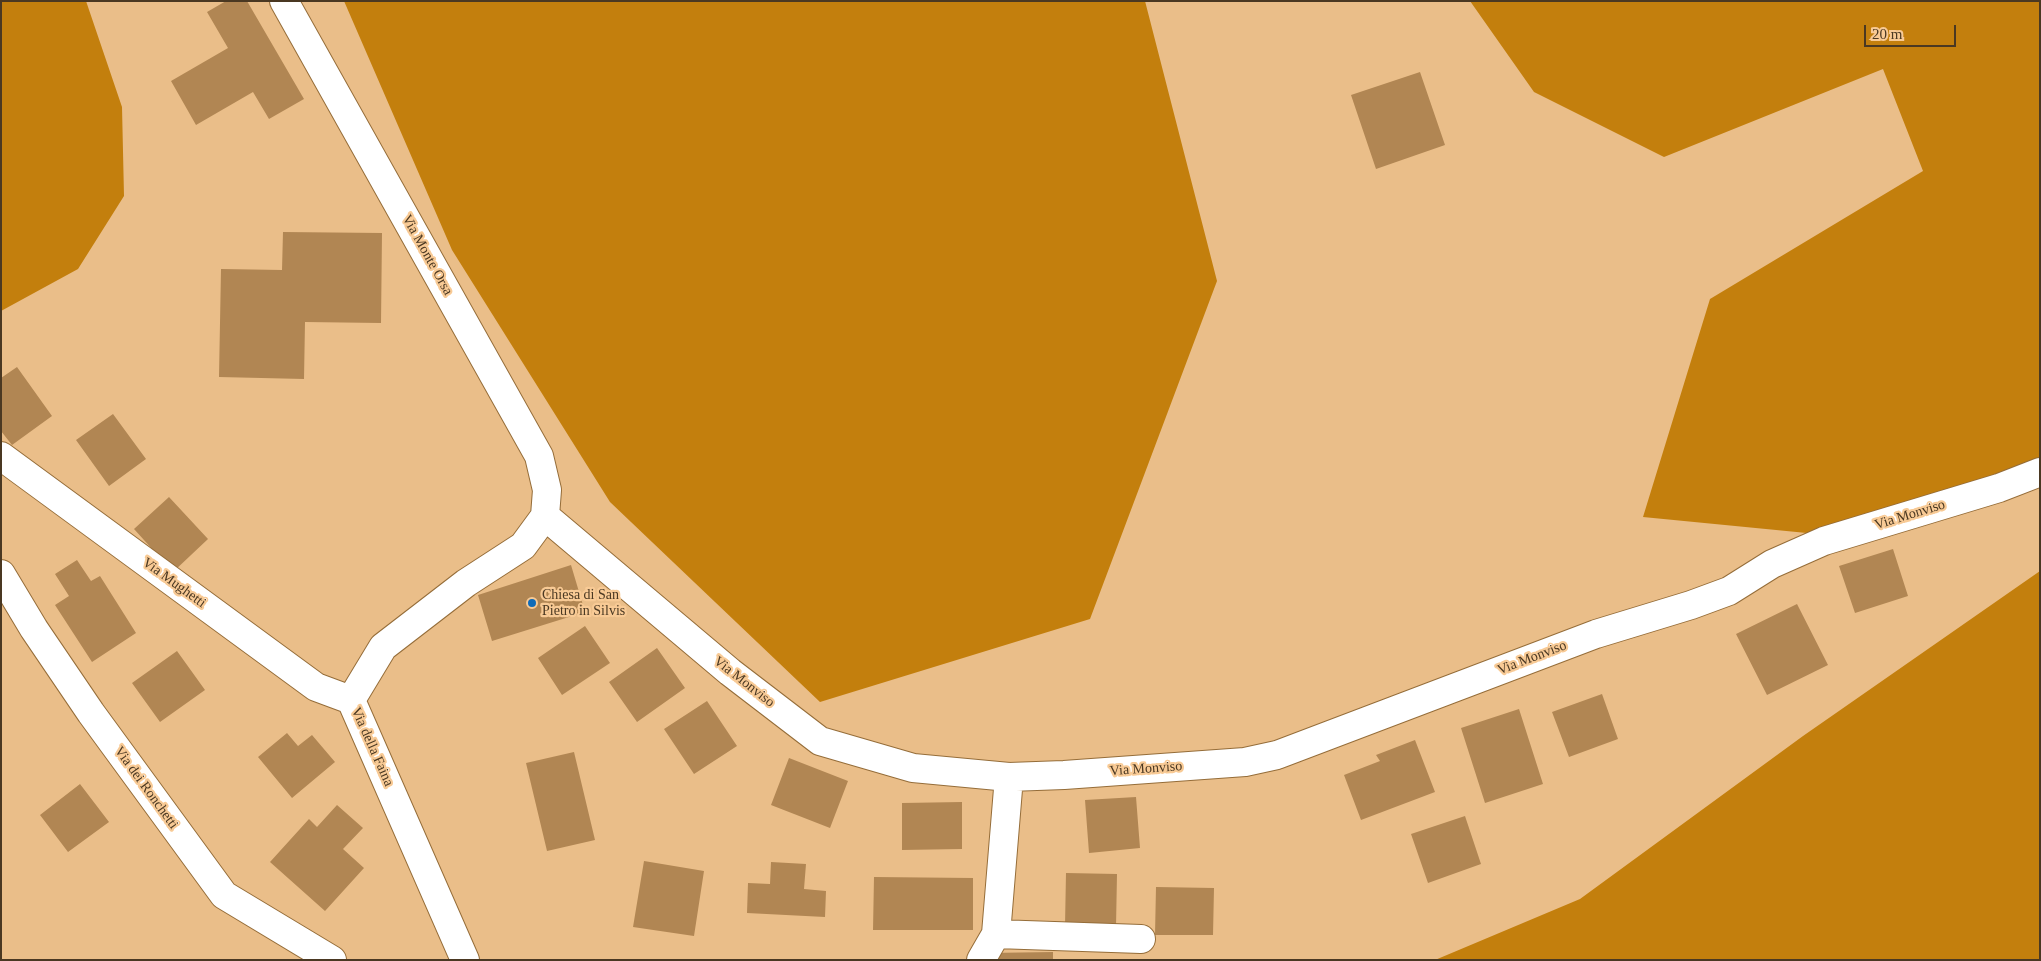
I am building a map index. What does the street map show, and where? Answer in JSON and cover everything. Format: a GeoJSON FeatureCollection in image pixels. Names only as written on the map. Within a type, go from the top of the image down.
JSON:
{"type":"FeatureCollection","features":[{"type":"Feature","properties":{"kind":"street","name":"Via Monte Orsa"},"geometry":{"type":"LineString","coordinates":[[284,1],[539,456],[547,490],[545,516]]}},
{"type":"Feature","properties":{"kind":"street","name":"Via Mughetti"},"geometry":{"type":"LineString","coordinates":[[1,456],[316,687],[351,700]]}},
{"type":"Feature","properties":{"kind":"street","name":"Via Monviso"},"geometry":{"type":"LineString","coordinates":[[545,516],[730,672],[820,741],[913,768],[1009,777],[1245,762],[1277,755],[1596,634],[1691,605],[1729,591],[1772,564],[1824,541],[1999,488],[2040,472]]}},
{"type":"Feature","properties":{"kind":"street","name":"Via della Faina"},"geometry":{"type":"LineString","coordinates":[[465,960],[351,700],[383,646],[466,583],[522,546],[545,516]]}},
{"type":"Feature","properties":{"kind":"street","name":"Via dei Ronchetti"},"geometry":{"type":"LineString","coordinates":[[1,574],[34,629],[91,713],[224,895],[332,960]]}},
{"type":"Feature","properties":{"kind":"street"},"geometry":{"type":"LineString","coordinates":[[981,960],[996,934],[1009,777]]}},
{"type":"Feature","properties":{"kind":"street"},"geometry":{"type":"LineString","coordinates":[[996,934],[1141,939]]}},
{"type":"Feature","properties":{"kind":"shaded area"},"geometry":{"type":"Polygon","coordinates":[[[1,1],[86,1],[122,107],[124,196],[78,269],[1,311],[1,1]]]}},
{"type":"Feature","properties":{"kind":"shaded area"},"geometry":{"type":"Polygon","coordinates":[[[344,1],[1145,1],[1217,281],[1090,619],[820,702],[610,502],[452,250],[344,1]]]}},
{"type":"Feature","properties":{"kind":"shaded area"},"geometry":{"type":"Polygon","coordinates":[[[1470,1],[2040,1],[2040,467],[1858,538],[1643,517],[1710,299],[1923,171],[1883,69],[1664,157],[1534,92],[1470,1]]]}},
{"type":"Feature","properties":{"kind":"shaded area"},"geometry":{"type":"Polygon","coordinates":[[[2040,571],[2040,960],[1435,960],[1580,899],[1803,736],[2040,571]]]}},
{"type":"Feature","properties":{"kind":"building"},"geometry":{"type":"Polygon","coordinates":[[[226,1],[247,1],[304,99],[269,119],[253,92],[196,125],[171,81],[228,48],[207,12],[226,1]]]}},
{"type":"Feature","properties":{"kind":"building"},"geometry":{"type":"Polygon","coordinates":[[[1420,72],[1445,145],[1376,169],[1351,95],[1420,72]]]}},
{"type":"Feature","properties":{"kind":"building"},"geometry":{"type":"Polygon","coordinates":[[[283,232],[382,233],[381,323],[305,322],[304,379],[219,377],[221,269],[282,270],[283,232]]]}},
{"type":"Feature","properties":{"kind":"building"},"geometry":{"type":"Polygon","coordinates":[[[17,367],[52,416],[12,445],[1,431],[1,378],[17,367]]]}},
{"type":"Feature","properties":{"kind":"building"},"geometry":{"type":"Polygon","coordinates":[[[113,414],[146,459],[109,486],[76,440],[113,414]]]}},
{"type":"Feature","properties":{"kind":"building"},"geometry":{"type":"Polygon","coordinates":[[[169,497],[208,539],[173,572],[134,529],[169,497]]]}},
{"type":"Feature","properties":{"kind":"building"},"geometry":{"type":"Polygon","coordinates":[[[1893,549],[1908,596],[1855,613],[1839,566],[1893,549]]]}},
{"type":"Feature","properties":{"kind":"building"},"geometry":{"type":"Polygon","coordinates":[[[77,560],[91,581],[100,576],[136,633],[92,662],[55,605],[69,596],[55,574],[77,560]]]}},
{"type":"Feature","properties":{"kind":"building","name":"Chiesa di San Pietro in Silvis"},"geometry":{"type":"Polygon","coordinates":[[[571,565],[585,612],[492,641],[478,595],[571,565]]]}},
{"type":"Feature","properties":{"kind":"building"},"geometry":{"type":"Polygon","coordinates":[[[1797,604],[1828,665],[1767,695],[1736,634],[1797,604]]]}},
{"type":"Feature","properties":{"kind":"building"},"geometry":{"type":"Polygon","coordinates":[[[585,626],[610,663],[562,695],[538,658],[585,626]]]}},
{"type":"Feature","properties":{"kind":"building"},"geometry":{"type":"Polygon","coordinates":[[[657,648],[685,688],[637,722],[609,682],[657,648]]]}},
{"type":"Feature","properties":{"kind":"building"},"geometry":{"type":"Polygon","coordinates":[[[177,651],[205,690],[160,722],[132,683],[177,651]]]}},
{"type":"Feature","properties":{"kind":"building"},"geometry":{"type":"Polygon","coordinates":[[[1602,694],[1618,739],[1569,757],[1552,712],[1602,694]]]}},
{"type":"Feature","properties":{"kind":"building"},"geometry":{"type":"Polygon","coordinates":[[[707,701],[737,746],[694,774],[664,729],[707,701]]]}},
{"type":"Feature","properties":{"kind":"building"},"geometry":{"type":"Polygon","coordinates":[[[1519,709],[1543,784],[1485,803],[1461,728],[1519,709]]]}},
{"type":"Feature","properties":{"kind":"building"},"geometry":{"type":"Polygon","coordinates":[[[287,733],[298,746],[312,735],[335,762],[292,798],[258,757],[287,733]]]}},
{"type":"Feature","properties":{"kind":"building"},"geometry":{"type":"Polygon","coordinates":[[[1415,740],[1435,792],[1361,820],[1344,775],[1380,761],[1376,755],[1415,740]]]}},
{"type":"Feature","properties":{"kind":"building"},"geometry":{"type":"Polygon","coordinates":[[[574,752],[595,840],[547,851],[526,763],[574,752]]]}},
{"type":"Feature","properties":{"kind":"building"},"geometry":{"type":"Polygon","coordinates":[[[789,758],[848,781],[830,828],[771,805],[789,758]]]}},
{"type":"Feature","properties":{"kind":"building"},"geometry":{"type":"Polygon","coordinates":[[[80,784],[109,822],[68,852],[40,815],[80,784]]]}},
{"type":"Feature","properties":{"kind":"building"},"geometry":{"type":"Polygon","coordinates":[[[1136,797],[1140,848],[1089,853],[1085,800],[1136,797]]]}},
{"type":"Feature","properties":{"kind":"building"},"geometry":{"type":"Polygon","coordinates":[[[962,802],[962,849],[902,850],[902,803],[962,802]]]}},
{"type":"Feature","properties":{"kind":"building"},"geometry":{"type":"Polygon","coordinates":[[[337,805],[363,828],[343,849],[364,868],[325,911],[270,862],[309,819],[317,827],[337,805]]]}},
{"type":"Feature","properties":{"kind":"building"},"geometry":{"type":"Polygon","coordinates":[[[1465,816],[1481,864],[1428,883],[1411,834],[1465,816]]]}},
{"type":"Feature","properties":{"kind":"building"},"geometry":{"type":"Polygon","coordinates":[[[644,861],[704,871],[694,936],[633,927],[644,861]]]}},
{"type":"Feature","properties":{"kind":"building"},"geometry":{"type":"Polygon","coordinates":[[[771,862],[806,864],[804,889],[826,891],[825,917],[747,913],[748,883],[770,884],[771,862]]]}},
{"type":"Feature","properties":{"kind":"building"},"geometry":{"type":"Polygon","coordinates":[[[1066,873],[1117,874],[1116,927],[1065,926],[1066,873]]]}},
{"type":"Feature","properties":{"kind":"building"},"geometry":{"type":"Polygon","coordinates":[[[874,877],[973,878],[973,930],[873,930],[874,877]]]}},
{"type":"Feature","properties":{"kind":"building"},"geometry":{"type":"Polygon","coordinates":[[[1156,887],[1214,888],[1213,935],[1155,935],[1156,887]]]}},
{"type":"Feature","properties":{"kind":"building"},"geometry":{"type":"Polygon","coordinates":[[[1053,952],[1053,960],[988,960],[988,953],[1053,952]]]}},
{"type":"Feature","properties":{"kind":"place","name":"Chiesa di San Pietro in Silvis"},"geometry":{"type":"Point","coordinates":[532,603]}}]}
